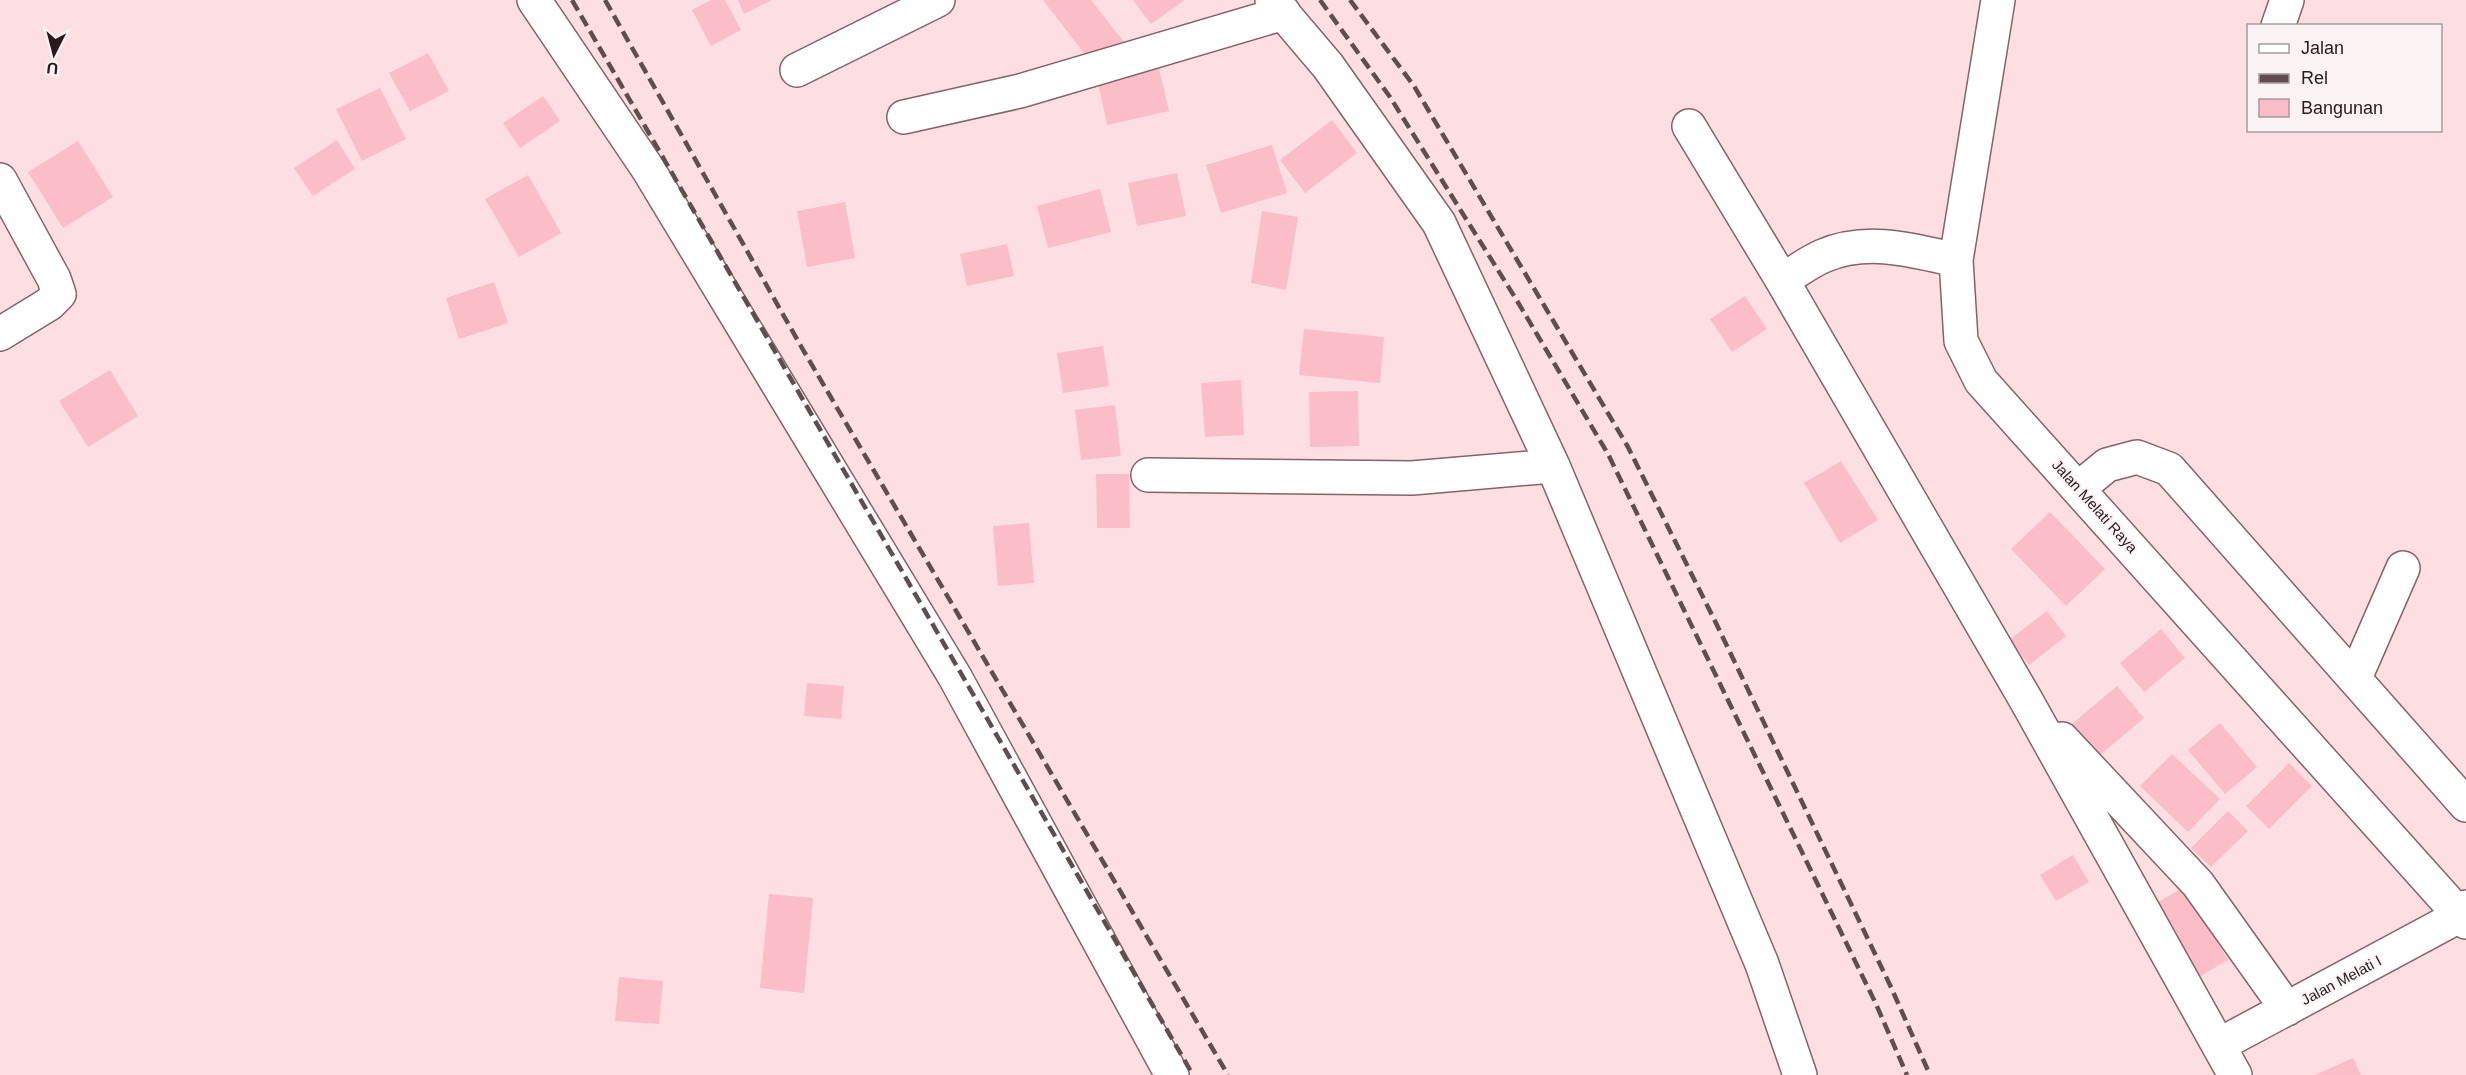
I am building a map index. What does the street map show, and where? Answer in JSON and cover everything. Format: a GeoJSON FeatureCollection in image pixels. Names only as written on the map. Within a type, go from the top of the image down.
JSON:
{"type":"FeatureCollection","features":[{"type":"Feature","properties":{"kind":"street"},"geometry":{"type":"LineString","coordinates":[[534,0],[648,170],[955,677],[1172,1075]]}},
{"type":"Feature","properties":{"kind":"street"},"geometry":{"type":"LineString","coordinates":[[797,69],[938,0]]}},
{"type":"Feature","properties":{"kind":"street","name":"Jalan Melati Raya"},"geometry":{"type":"LineString","coordinates":[[1998,0],[1956,260],[1961,341],[1981,381],[2464,915]]}},
{"type":"Feature","properties":{"kind":"street"},"geometry":{"type":"LineString","coordinates":[[2279,24],[2287,0]]}},
{"type":"Feature","properties":{"kind":"street"},"geometry":{"type":"LineString","coordinates":[[904,117],[1020,92],[1278,7],[1328,66],[1439,223],[1553,466],[1762,964],[1800,1075]]}},
{"type":"Feature","properties":{"kind":"street"},"geometry":{"type":"LineString","coordinates":[[1689,126],[1782,280],[2026,700],[2235,1075]]}},
{"type":"Feature","properties":{"kind":"street"},"geometry":{"type":"LineString","coordinates":[[0,180],[54,279],[59,294],[49,304],[0,334]]}},
{"type":"Feature","properties":{"kind":"street"},"geometry":{"type":"LineString","coordinates":[[1782,280],[1822,256],[1849,247],[1889,246],[1956,260]]}},
{"type":"Feature","properties":{"kind":"street"},"geometry":{"type":"LineString","coordinates":[[2079,488],[2107,465],[2137,457],[2169,469],[2466,805]]}},
{"type":"Feature","properties":{"kind":"street"},"geometry":{"type":"LineString","coordinates":[[1148,475],[1412,478],[1553,466]]}},
{"type":"Feature","properties":{"kind":"street"},"geometry":{"type":"LineString","coordinates":[[2355,678],[2403,568]]}},
{"type":"Feature","properties":{"kind":"street"},"geometry":{"type":"LineString","coordinates":[[2026,700],[2198,884],[2287,1009]]}},
{"type":"Feature","properties":{"kind":"street","name":"Jalan Melati I"},"geometry":{"type":"LineString","coordinates":[[2219,1045],[2464,915]]}},
{"type":"Feature","properties":{"kind":"building"},"geometry":{"type":"Polygon","coordinates":[[[711,0],[725,0],[741,30],[711,46],[692,10],[711,0]]]}},
{"type":"Feature","properties":{"kind":"building"},"geometry":{"type":"Polygon","coordinates":[[[738,0],[772,0],[744,14],[738,0]]]}},
{"type":"Feature","properties":{"kind":"building"},"geometry":{"type":"Polygon","coordinates":[[[1043,0],[1091,0],[1124,42],[1093,65],[1043,0]]]}},
{"type":"Feature","properties":{"kind":"building"},"geometry":{"type":"Polygon","coordinates":[[[1133,0],[1185,0],[1151,24],[1133,0]]]}},
{"type":"Feature","properties":{"kind":"building"},"geometry":{"type":"Polygon","coordinates":[[[428,53],[449,91],[410,111],[389,73],[428,53]]]}},
{"type":"Feature","properties":{"kind":"building"},"geometry":{"type":"Polygon","coordinates":[[[1158,64],[1169,111],[1107,125],[1097,78],[1158,64]]]}},
{"type":"Feature","properties":{"kind":"building"},"geometry":{"type":"Polygon","coordinates":[[[380,88],[406,139],[362,161],[336,109],[380,88]]]}},
{"type":"Feature","properties":{"kind":"building"},"geometry":{"type":"Polygon","coordinates":[[[543,96],[560,121],[520,148],[503,123],[543,96]]]}},
{"type":"Feature","properties":{"kind":"building"},"geometry":{"type":"Polygon","coordinates":[[[1332,120],[1357,153],[1305,193],[1280,160],[1332,120]]]}},
{"type":"Feature","properties":{"kind":"building"},"geometry":{"type":"Polygon","coordinates":[[[337,140],[355,169],[313,196],[294,168],[337,140]]]}},
{"type":"Feature","properties":{"kind":"building"},"geometry":{"type":"Polygon","coordinates":[[[78,141],[113,197],[63,228],[28,172],[78,141]]]}},
{"type":"Feature","properties":{"kind":"building"},"geometry":{"type":"Polygon","coordinates":[[[1272,145],[1287,193],[1221,213],[1206,165],[1272,145]]]}},
{"type":"Feature","properties":{"kind":"building"},"geometry":{"type":"Polygon","coordinates":[[[1177,173],[1186,216],[1137,226],[1128,183],[1177,173]]]}},
{"type":"Feature","properties":{"kind":"building"},"geometry":{"type":"Polygon","coordinates":[[[528,175],[561,233],[519,257],[485,199],[528,175]]]}},
{"type":"Feature","properties":{"kind":"building"},"geometry":{"type":"Polygon","coordinates":[[[1100,189],[1111,232],[1048,248],[1037,206],[1100,189]]]}},
{"type":"Feature","properties":{"kind":"building"},"geometry":{"type":"Polygon","coordinates":[[[845,202],[855,258],[807,267],[797,211],[845,202]]]}},
{"type":"Feature","properties":{"kind":"building"},"geometry":{"type":"Polygon","coordinates":[[[1262,211],[1298,217],[1286,290],[1251,283],[1262,211]]]}},
{"type":"Feature","properties":{"kind":"building"},"geometry":{"type":"Polygon","coordinates":[[[1007,244],[1014,276],[967,286],[960,254],[1007,244]]]}},
{"type":"Feature","properties":{"kind":"building"},"geometry":{"type":"Polygon","coordinates":[[[494,282],[508,323],[459,339],[446,298],[494,282]]]}},
{"type":"Feature","properties":{"kind":"building"},"geometry":{"type":"Polygon","coordinates":[[[1745,296],[1767,329],[1732,352],[1710,319],[1745,296]]]}},
{"type":"Feature","properties":{"kind":"building"},"geometry":{"type":"Polygon","coordinates":[[[1304,329],[1384,337],[1380,383],[1299,375],[1304,329]]]}},
{"type":"Feature","properties":{"kind":"building"},"geometry":{"type":"Polygon","coordinates":[[[1103,346],[1109,386],[1063,393],[1057,353],[1103,346]]]}},
{"type":"Feature","properties":{"kind":"building"},"geometry":{"type":"Polygon","coordinates":[[[110,370],[138,416],[88,447],[59,401],[110,370]]]}},
{"type":"Feature","properties":{"kind":"building"},"geometry":{"type":"Polygon","coordinates":[[[1241,380],[1244,435],[1205,437],[1201,383],[1241,380]]]}},
{"type":"Feature","properties":{"kind":"building"},"geometry":{"type":"Polygon","coordinates":[[[1358,391],[1359,446],[1310,447],[1309,392],[1358,391]]]}},
{"type":"Feature","properties":{"kind":"building"},"geometry":{"type":"Polygon","coordinates":[[[1115,405],[1121,456],[1081,460],[1075,410],[1115,405]]]}},
{"type":"Feature","properties":{"kind":"building"},"geometry":{"type":"Polygon","coordinates":[[[1841,461],[1878,520],[1840,543],[1804,483],[1841,461]]]}},
{"type":"Feature","properties":{"kind":"building"},"geometry":{"type":"Polygon","coordinates":[[[1096,474],[1129,474],[1130,528],[1097,528],[1096,474]]]}},
{"type":"Feature","properties":{"kind":"building"},"geometry":{"type":"Polygon","coordinates":[[[2050,512],[2105,569],[2066,606],[2011,549],[2050,512]]]}},
{"type":"Feature","properties":{"kind":"building"},"geometry":{"type":"Polygon","coordinates":[[[1029,523],[1034,583],[998,586],[993,526],[1029,523]]]}},
{"type":"Feature","properties":{"kind":"building"},"geometry":{"type":"Polygon","coordinates":[[[2047,611],[2066,636],[2029,665],[2009,640],[2047,611]]]}},
{"type":"Feature","properties":{"kind":"building"},"geometry":{"type":"Polygon","coordinates":[[[2161,629],[2185,658],[2144,692],[2120,663],[2161,629]]]}},
{"type":"Feature","properties":{"kind":"building"},"geometry":{"type":"Polygon","coordinates":[[[807,683],[844,686],[841,719],[804,716],[807,683]]]}},
{"type":"Feature","properties":{"kind":"building"},"geometry":{"type":"Polygon","coordinates":[[[2117,686],[2144,718],[2093,761],[2066,729],[2117,686]]]}},
{"type":"Feature","properties":{"kind":"building"},"geometry":{"type":"Polygon","coordinates":[[[2220,723],[2257,767],[2225,794],[2188,750],[2220,723]]]}},
{"type":"Feature","properties":{"kind":"building"},"geometry":{"type":"Polygon","coordinates":[[[2172,754],[2220,799],[2188,832],[2140,786],[2172,754]]]}},
{"type":"Feature","properties":{"kind":"building"},"geometry":{"type":"Polygon","coordinates":[[[2289,763],[2312,786],[2269,829],[2246,806],[2289,763]]]}},
{"type":"Feature","properties":{"kind":"building"},"geometry":{"type":"Polygon","coordinates":[[[2228,811],[2248,831],[2211,867],[2191,848],[2228,811]]]}},
{"type":"Feature","properties":{"kind":"building"},"geometry":{"type":"Polygon","coordinates":[[[2073,855],[2089,882],[2056,901],[2040,875],[2073,855]]]}},
{"type":"Feature","properties":{"kind":"building"},"geometry":{"type":"Polygon","coordinates":[[[2184,887],[2228,960],[2197,978],[2153,905],[2184,887]]]}},
{"type":"Feature","properties":{"kind":"building"},"geometry":{"type":"Polygon","coordinates":[[[769,894],[813,898],[804,993],[760,988],[769,894]]]}},
{"type":"Feature","properties":{"kind":"building"},"geometry":{"type":"Polygon","coordinates":[[[619,977],[663,981],[659,1024],[615,1021],[619,977]]]}},
{"type":"Feature","properties":{"kind":"building"},"geometry":{"type":"Polygon","coordinates":[[[2353,1058],[2361,1075],[2315,1075],[2353,1058]]]}},
{"type":"Feature","properties":{"kind":"railway"},"geometry":{"type":"LineString","coordinates":[[572,0],[1193,1075]]}},
{"type":"Feature","properties":{"kind":"railway"},"geometry":{"type":"LineString","coordinates":[[605,0],[802,348],[1228,1075]]}},
{"type":"Feature","properties":{"kind":"railway"},"geometry":{"type":"LineString","coordinates":[[1320,0],[1390,97],[1516,299],[1608,454],[1876,1004],[1907,1075]]}},
{"type":"Feature","properties":{"kind":"railway"},"geometry":{"type":"LineString","coordinates":[[1350,0],[1414,86],[1628,447],[1714,619],[1890,985],[1930,1075]]}}]}
